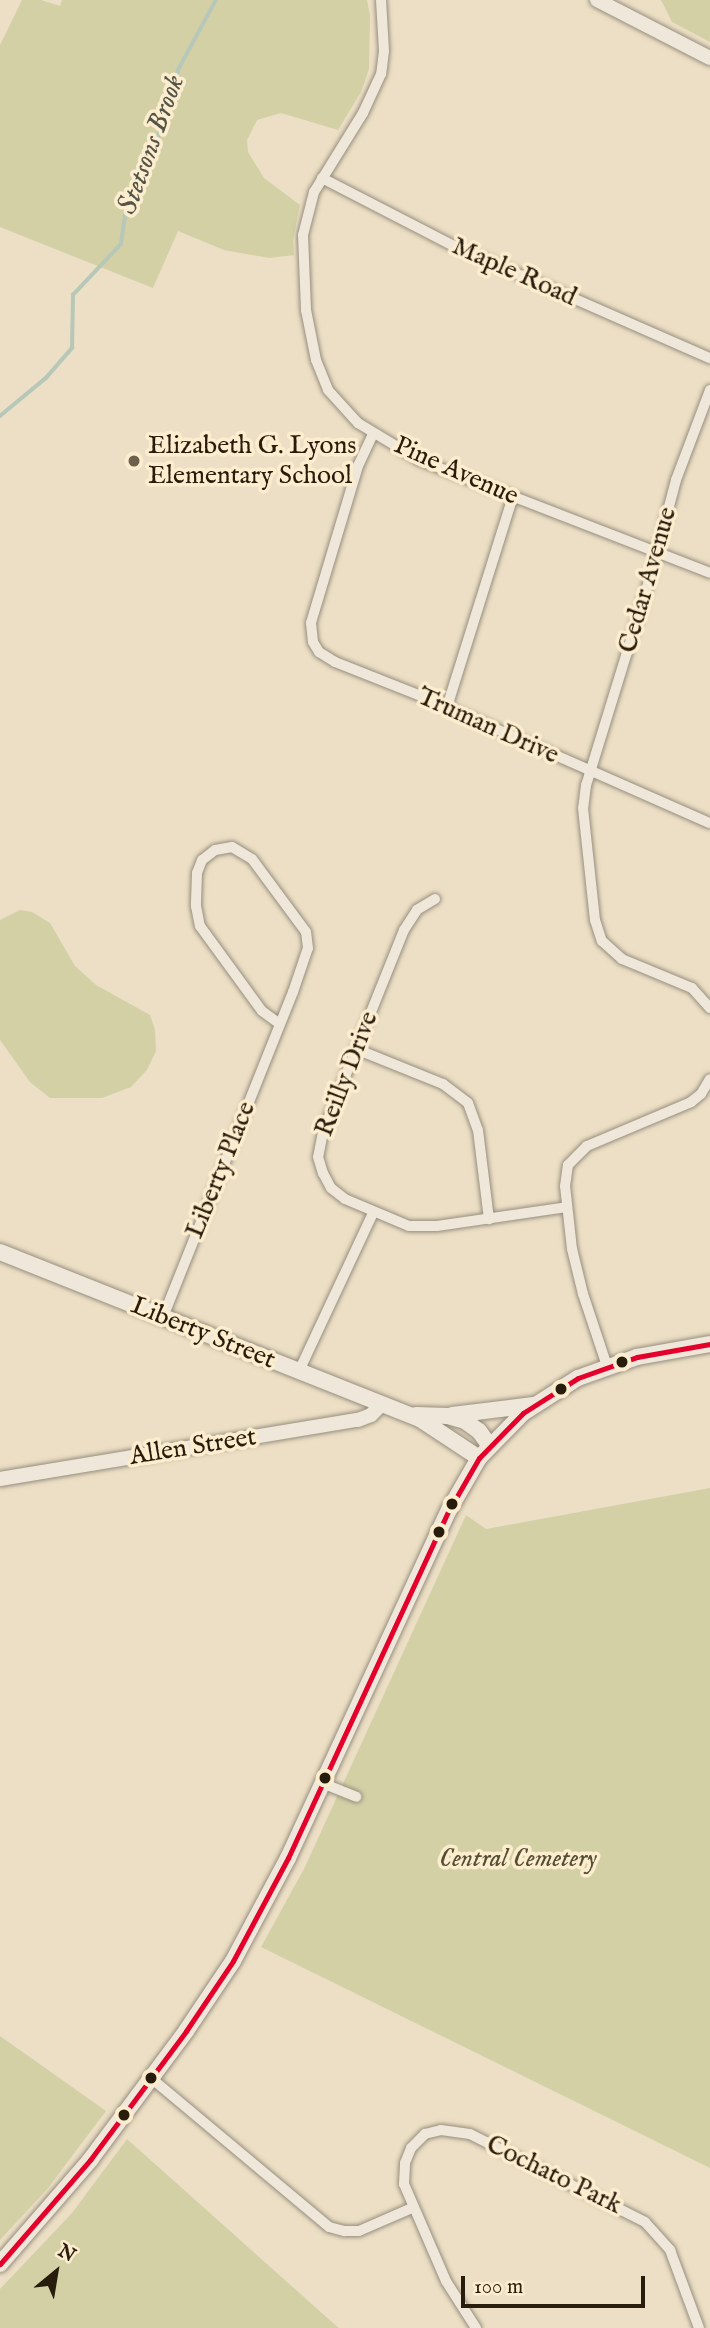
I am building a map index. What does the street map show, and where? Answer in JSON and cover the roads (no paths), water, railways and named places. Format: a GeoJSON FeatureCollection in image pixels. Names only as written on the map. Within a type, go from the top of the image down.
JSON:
{"type":"FeatureCollection","features":[{"type":"Feature","properties":{"kind":"main road","name":"Liberty Street"},"geometry":{"type":"LineString","coordinates":[[0,1252],[405,1413],[484,1452]]}},
{"type":"Feature","properties":{"kind":"main road"},"geometry":{"type":"LineString","coordinates":[[0,2264],[66,2191],[151,2078],[233,1961],[278,1878],[449,1510],[484,1452],[533,1405],[574,1380],[607,1366],[666,1351],[710,1344]]}},
{"type":"Feature","properties":{"kind":"main road"},"geometry":{"type":"LineString","coordinates":[[448,1416],[533,1405]]}},
{"type":"Feature","properties":{"kind":"main road","name":"Liberty Street"},"geometry":{"type":"LineString","coordinates":[[405,1413],[448,1416],[470,1423],[484,1452]]}},
{"type":"Feature","properties":{"kind":"street","name":"Pine Avenue"},"geometry":{"type":"LineString","coordinates":[[381,0],[384,51],[381,74],[355,127],[322,177],[309,207],[302,247],[304,298],[313,347],[323,380],[351,417],[373,434],[419,460],[710,573]]}},
{"type":"Feature","properties":{"kind":"street"},"geometry":{"type":"LineString","coordinates":[[597,0],[710,58]]}},
{"type":"Feature","properties":{"kind":"street","name":"Maple Road"},"geometry":{"type":"LineString","coordinates":[[322,177],[452,245],[710,358]]}},
{"type":"Feature","properties":{"kind":"street","name":"Cedar Avenue"},"geometry":{"type":"LineString","coordinates":[[591,771],[657,553],[682,460],[710,390]]}},
{"type":"Feature","properties":{"kind":"street","name":"Truman Drive"},"geometry":{"type":"LineString","coordinates":[[373,434],[358,466],[312,617],[311,636],[315,648],[330,660],[447,707],[591,771],[583,816],[595,919],[602,941],[622,959],[692,988],[710,1008]]}},
{"type":"Feature","properties":{"kind":"street"},"geometry":{"type":"LineString","coordinates":[[447,707],[513,497]]}},
{"type":"Feature","properties":{"kind":"street"},"geometry":{"type":"LineString","coordinates":[[591,771],[710,823]]}},
{"type":"Feature","properties":{"kind":"street","name":"Liberty Place"},"geometry":{"type":"LineString","coordinates":[[163,1317],[280,1024],[307,954],[308,937],[248,855],[232,847],[215,850],[202,860],[197,873],[195,906],[200,926],[262,1011],[280,1024]]}},
{"type":"Feature","properties":{"kind":"street","name":"Reilly Drive"},"geometry":{"type":"LineString","coordinates":[[435,899],[416,910],[408,923],[323,1132],[318,1157],[331,1188],[345,1199],[373,1213],[419,1227],[567,1207]]}},
{"type":"Feature","properties":{"kind":"street"},"geometry":{"type":"LineString","coordinates":[[356,1049],[443,1084],[468,1103],[478,1130],[489,1219]]}},
{"type":"Feature","properties":{"kind":"street"},"geometry":{"type":"LineString","coordinates":[[607,1366],[581,1287],[567,1207],[565,1178],[568,1165],[576,1154],[598,1141],[685,1105],[701,1094],[710,1079]]}},
{"type":"Feature","properties":{"kind":"street"},"geometry":{"type":"LineString","coordinates":[[299,1371],[373,1213]]}},
{"type":"Feature","properties":{"kind":"street","name":"Allen Street"},"geometry":{"type":"LineString","coordinates":[[0,1479],[358,1420],[371,1416],[381,1405]]}},
{"type":"Feature","properties":{"kind":"street"},"geometry":{"type":"LineString","coordinates":[[322,1783],[356,1797]]}},
{"type":"Feature","properties":{"kind":"street"},"geometry":{"type":"LineString","coordinates":[[151,2078],[329,2227],[359,2231],[412,2208]]}},
{"type":"Feature","properties":{"kind":"street","name":"Cochato Park"},"geometry":{"type":"LineString","coordinates":[[476,2328],[446,2281],[405,2191],[403,2170],[415,2143],[425,2134],[441,2130],[470,2134],[645,2222],[670,2250],[699,2328]]}},
{"type":"Feature","properties":{"kind":"waterway","name":"Stetsons Brook"},"geometry":{"type":"LineString","coordinates":[[0,416],[46,378],[72,348],[73,295],[121,244],[126,208],[146,177],[178,70],[216,0]]}},
{"type":"Feature","properties":{"kind":"place","name":"Elizabeth G. Lyons Elementary School"},"geometry":{"type":"Point","coordinates":[134,461]}},
{"type":"Feature","properties":{"kind":"park label","name":"Central Cemetery"},"geometry":{"type":"Point","coordinates":[518,1859]}}]}
